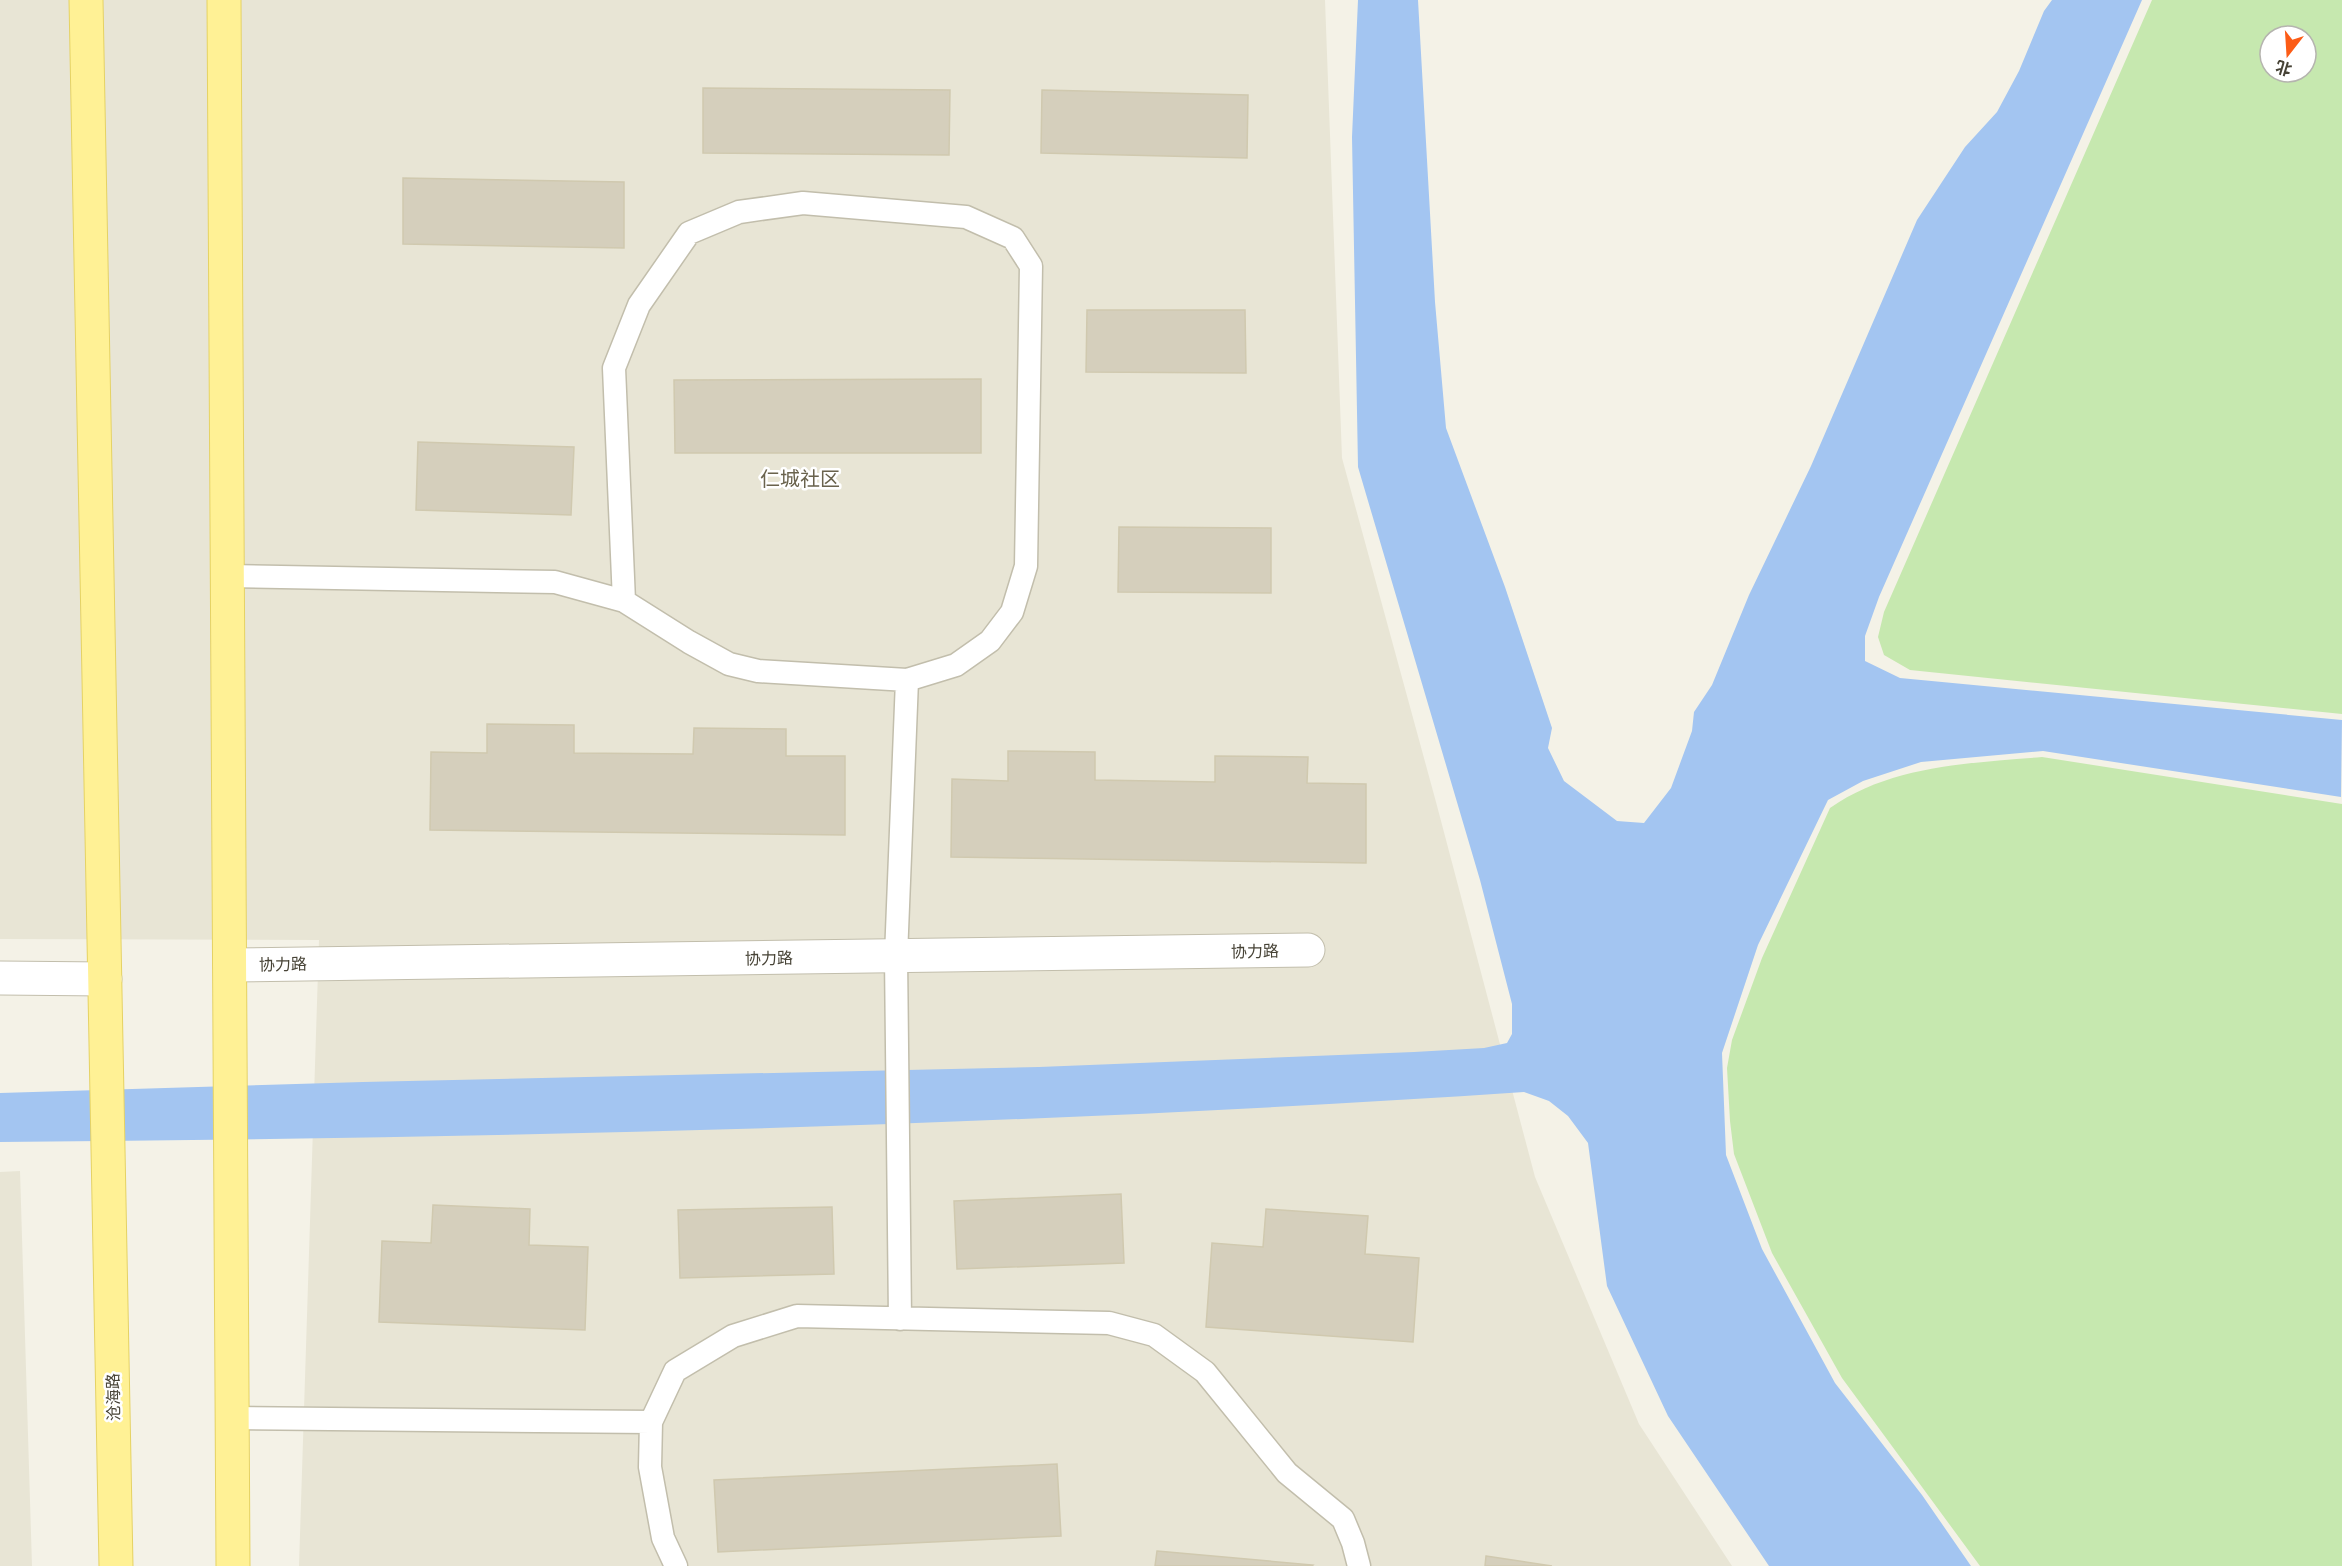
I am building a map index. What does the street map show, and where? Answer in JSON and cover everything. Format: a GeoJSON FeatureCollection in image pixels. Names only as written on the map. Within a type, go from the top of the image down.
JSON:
{"type":"FeatureCollection","features":[{"type":"Feature","properties":{"kind":"main road","name":"沧海路"},"geometry":{"type":"LineString","coordinates":[[86,0],[116,1566]]}},
{"type":"Feature","properties":{"kind":"main road"},"geometry":{"type":"LineString","coordinates":[[224,0],[233,1566]]}},
{"type":"Feature","properties":{"kind":"street","name":"协力路"},"geometry":{"type":"LineString","coordinates":[[230,965],[1308,951]]}},
{"type":"Feature","properties":{"kind":"street"},"geometry":{"type":"LineString","coordinates":[[0,978],[105,979]]}},
{"type":"Feature","properties":{"kind":"lane"},"geometry":{"type":"LineString","coordinates":[[227,576],[555,582],[624,601],[688,642],[729,664],[758,671],[907,680],[956,665],[990,641],[1012,612],[1026,566],[1031,266],[1013,238],[966,217],[803,203],[739,212],[689,232],[639,305],[614,368],[624,601]]}},
{"type":"Feature","properties":{"kind":"lane"},"geometry":{"type":"LineString","coordinates":[[900,1319],[896,956],[907,680]]}},
{"type":"Feature","properties":{"kind":"lane"},"geometry":{"type":"LineString","coordinates":[[676,1566],[663,1538],[650,1467],[651,1422],[675,1371],[733,1335],[797,1316],[1109,1323],[1154,1335],[1205,1372],[1287,1473],[1343,1519],[1359,1566]]}},
{"type":"Feature","properties":{"kind":"lane"},"geometry":{"type":"LineString","coordinates":[[232,1418],[651,1422]]}},
{"type":"Feature","properties":{"kind":"shaded area"},"geometry":{"type":"Polygon","coordinates":[[[0,0],[1325,0],[1342,458],[1535,1177],[1639,1424],[1732,1566],[299,1566],[319,940],[0,939],[0,0]]]}},
{"type":"Feature","properties":{"kind":"shaded area"},"geometry":{"type":"Polygon","coordinates":[[[20,1171],[32,1566],[0,1566],[0,1172],[20,1171]]]}},
{"type":"Feature","properties":{"kind":"green space"},"geometry":{"type":"Polygon","coordinates":[[[2152,0],[2342,0],[2342,714],[1910,670],[1884,655],[1878,637],[1884,612],[2152,0]]]}},
{"type":"Feature","properties":{"kind":"green space"},"geometry":{"type":"Polygon","coordinates":[[[2042,757],[2342,804],[2342,1566],[1980,1566],[1842,1378],[1772,1253],[1734,1154],[1727,1068],[1732,1040],[1762,958],[1830,808],[1879,783],[1905,775],[1960,764],[2042,757]]]}},
{"type":"Feature","properties":{"kind":"water"},"geometry":{"type":"Polygon","coordinates":[[[1358,0],[1418,0],[1435,302],[1446,428],[1505,587],[1552,728],[1548,748],[1564,781],[1617,821],[1644,823],[1671,788],[1692,731],[1694,712],[1712,685],[1749,595],[1811,466],[1917,220],[1965,147],[1997,112],[2019,71],[2044,11],[2052,0],[2142,0],[1879,597],[1865,636],[1865,661],[1900,678],[2342,720],[2341,797],[2043,751],[1921,762],[1863,781],[1828,800],[1758,945],[1722,1053],[1726,1155],[1762,1249],[1835,1383],[1922,1495],[1971,1566],[1769,1566],[1668,1416],[1607,1286],[1588,1143],[1568,1116],[1549,1101],[1524,1092],[1334,1104],[953,1122],[572,1133],[0,1142],[0,1093],[363,1082],[1039,1067],[1414,1052],[1484,1048],[1507,1043],[1512,1034],[1512,1004],[1480,880],[1358,467],[1352,137],[1358,0]]]}},
{"type":"Feature","properties":{"kind":"building"},"geometry":{"type":"Polygon","coordinates":[[[703,88],[950,90],[949,155],[703,153],[703,88]]]}},
{"type":"Feature","properties":{"kind":"building"},"geometry":{"type":"Polygon","coordinates":[[[1042,90],[1248,95],[1247,158],[1041,153],[1042,90]]]}},
{"type":"Feature","properties":{"kind":"building"},"geometry":{"type":"Polygon","coordinates":[[[403,178],[624,182],[624,248],[403,244],[403,178]]]}},
{"type":"Feature","properties":{"kind":"building"},"geometry":{"type":"Polygon","coordinates":[[[1087,310],[1245,310],[1246,373],[1086,372],[1087,310]]]}},
{"type":"Feature","properties":{"kind":"building"},"geometry":{"type":"Polygon","coordinates":[[[981,379],[981,453],[675,453],[674,380],[981,379]]]}},
{"type":"Feature","properties":{"kind":"building"},"geometry":{"type":"Polygon","coordinates":[[[418,442],[574,447],[571,515],[416,510],[418,442]]]}},
{"type":"Feature","properties":{"kind":"building"},"geometry":{"type":"Polygon","coordinates":[[[1119,527],[1271,528],[1271,593],[1118,592],[1119,527]]]}},
{"type":"Feature","properties":{"kind":"building"},"geometry":{"type":"Polygon","coordinates":[[[487,724],[574,725],[574,753],[693,754],[694,728],[786,729],[786,756],[845,756],[845,835],[430,830],[431,752],[487,753],[487,724]]]}},
{"type":"Feature","properties":{"kind":"building"},"geometry":{"type":"Polygon","coordinates":[[[1008,751],[1095,752],[1095,780],[1215,782],[1215,756],[1308,757],[1307,783],[1366,784],[1366,863],[951,857],[952,779],[1008,781],[1008,751]]]}},
{"type":"Feature","properties":{"kind":"building"},"geometry":{"type":"Polygon","coordinates":[[[1121,1194],[1124,1263],[957,1269],[954,1201],[1121,1194]]]}},
{"type":"Feature","properties":{"kind":"building"},"geometry":{"type":"Polygon","coordinates":[[[433,1205],[530,1209],[529,1245],[588,1247],[585,1330],[379,1322],[382,1241],[431,1243],[433,1205]]]}},
{"type":"Feature","properties":{"kind":"building"},"geometry":{"type":"Polygon","coordinates":[[[832,1207],[834,1274],[680,1278],[678,1210],[832,1207]]]}},
{"type":"Feature","properties":{"kind":"building"},"geometry":{"type":"Polygon","coordinates":[[[1266,1209],[1368,1216],[1365,1254],[1419,1258],[1413,1342],[1206,1327],[1212,1243],[1263,1247],[1266,1209]]]}},
{"type":"Feature","properties":{"kind":"building"},"geometry":{"type":"Polygon","coordinates":[[[1057,1464],[1061,1536],[718,1552],[714,1480],[1057,1464]]]}},
{"type":"Feature","properties":{"kind":"building"},"geometry":{"type":"Polygon","coordinates":[[[1157,1551],[1313,1565],[1155,1566],[1157,1551]]]}},
{"type":"Feature","properties":{"kind":"building"},"geometry":{"type":"Polygon","coordinates":[[[1486,1556],[1552,1566],[1485,1566],[1486,1556]]]}},
{"type":"Feature","properties":{"kind":"district","name":"仁城社区"},"geometry":{"type":"Point","coordinates":[800,479]}}]}
